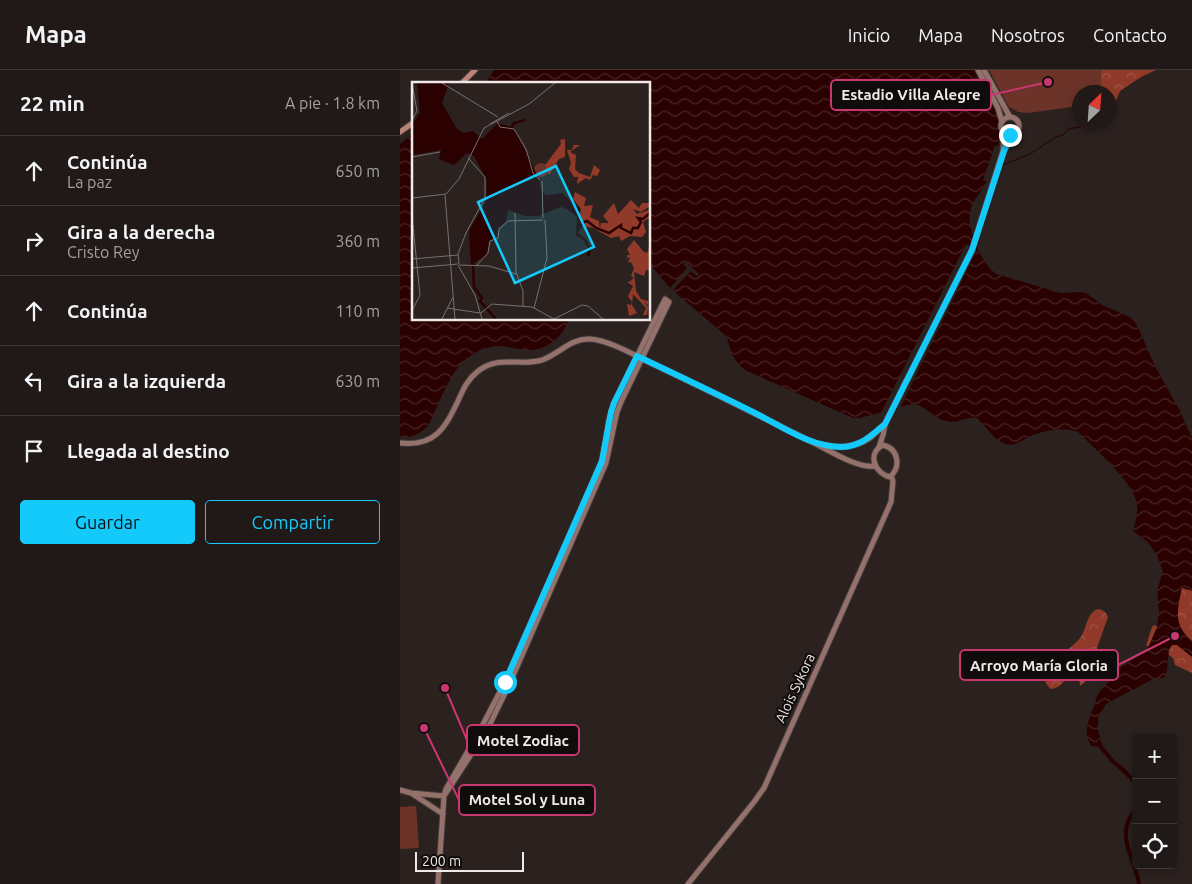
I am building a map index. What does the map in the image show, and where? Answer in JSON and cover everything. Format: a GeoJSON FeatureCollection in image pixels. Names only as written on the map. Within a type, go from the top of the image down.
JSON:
{"type":"FeatureCollection","features":[{"type":"Feature","properties":{"kind":"main road"},"geometry":{"type":"LineString","coordinates":[[463,82],[474,70]]}},
{"type":"Feature","properties":{"kind":"main road"},"geometry":{"type":"LineString","coordinates":[[400,132],[412,123]]}},
{"type":"Feature","properties":{"kind":"street"},"geometry":{"type":"LineString","coordinates":[[978,70],[998,108],[1004,133],[1004,151]]}},
{"type":"Feature","properties":{"kind":"street"},"geometry":{"type":"LineString","coordinates":[[984,70],[1010,118]]}},
{"type":"Feature","properties":{"kind":"street"},"geometry":{"type":"LineString","coordinates":[[883,435],[888,446],[896,455],[895,470],[890,476],[880,472],[875,466],[875,453],[880,446],[885,424],[972,250],[1004,151],[1012,135],[1017,132],[1019,125],[1017,120],[1010,118],[1006,118],[1002,122]]}},
{"type":"Feature","properties":{"kind":"street"},"geometry":{"type":"LineString","coordinates":[[1004,133],[1012,135]]}},
{"type":"Feature","properties":{"kind":"street"},"geometry":{"type":"LineString","coordinates":[[438,884],[444,796],[448,784],[479,732],[505,682],[558,564],[602,461],[614,403],[639,358],[669,302],[665,300],[639,358]]}},
{"type":"Feature","properties":{"kind":"street"},"geometry":{"type":"LineString","coordinates":[[400,443],[413,444],[422,442],[441,432],[469,380],[485,367],[503,361],[530,362],[542,360],[576,341],[589,339],[598,340],[639,358],[850,461],[871,467],[875,466]]}},
{"type":"Feature","properties":{"kind":"street"},"geometry":{"type":"LineString","coordinates":[[812,442],[844,447],[857,444],[869,438],[885,424]]}},
{"type":"Feature","properties":{"kind":"street"},"geometry":{"type":"LineString","coordinates":[[880,446],[888,446]]}},
{"type":"Feature","properties":{"kind":"street"},"geometry":{"type":"LineString","coordinates":[[865,465],[874,458]]}},
{"type":"Feature","properties":{"kind":"street","name":"Alois Sykora"},"geometry":{"type":"LineString","coordinates":[[688,884],[764,788],[892,499],[891,485],[893,481],[890,476]]}},
{"type":"Feature","properties":{"kind":"street"},"geometry":{"type":"LineString","coordinates":[[400,790],[444,796]]}},
{"type":"Feature","properties":{"kind":"street"},"geometry":{"type":"LineString","coordinates":[[411,793],[443,814]]}},
{"type":"Feature","properties":{"kind":"shaded area"},"geometry":{"type":"Polygon","coordinates":[[[989,70],[1101,70],[1100,85],[1072,85],[1072,107],[1028,113],[1018,112],[1009,107],[989,70]]]}},
{"type":"Feature","properties":{"kind":"shaded area"},"geometry":{"type":"Polygon","coordinates":[[[416,806],[419,848],[400,849],[400,807],[416,806]]]}},
{"type":"Feature","properties":{"kind":"green space"},"geometry":{"type":"Polygon","coordinates":[[[1101,70],[1156,70],[1141,77],[1120,91],[1117,98],[1117,85],[1100,85],[1101,70]]]}},
{"type":"Feature","properties":{"kind":"green space"},"geometry":{"type":"Polygon","coordinates":[[[1192,550],[1192,673],[1175,665],[1173,658],[1157,646],[1146,646],[1152,627],[1154,625],[1160,627],[1172,613],[1192,550]]]}},
{"type":"Feature","properties":{"kind":"green space"},"geometry":{"type":"Polygon","coordinates":[[[1098,609],[1102,610],[1108,617],[1085,682],[1080,686],[1079,675],[1075,670],[1070,669],[1061,685],[1051,689],[1046,683],[1045,676],[1049,669],[1080,638],[1091,614],[1098,609]]]}},
{"type":"Feature","properties":{"kind":"water"},"geometry":{"type":"Polygon","coordinates":[[[494,70],[980,70],[996,105],[999,131],[998,147],[993,167],[970,213],[972,232],[981,256],[996,274],[1061,293],[1086,293],[1104,306],[1130,317],[1137,325],[1155,366],[1180,411],[1192,438],[1192,591],[1182,588],[1178,617],[1182,629],[1192,641],[1192,657],[1177,645],[1172,645],[1169,650],[1167,670],[1164,678],[1153,679],[1106,704],[1098,718],[1100,747],[1091,746],[1087,737],[1087,728],[1098,694],[1114,672],[1148,648],[1157,627],[1159,610],[1157,590],[1163,572],[1157,555],[1148,542],[1133,531],[1137,504],[1128,485],[1112,466],[1078,432],[1073,430],[1046,431],[1032,435],[1012,445],[1003,443],[996,438],[977,418],[950,422],[937,417],[921,406],[911,404],[860,418],[853,418],[747,371],[734,357],[725,335],[670,288],[650,264],[650,82],[486,82],[494,70]]]}},
{"type":"Feature","properties":{"kind":"water"},"geometry":{"type":"Polygon","coordinates":[[[412,135],[412,320],[569,320],[559,336],[542,348],[529,350],[494,346],[470,356],[460,364],[450,380],[428,426],[415,435],[408,437],[400,436],[400,144],[412,135]]]}},
{"type":"Feature","properties":{"kind":"pier"},"geometry":{"type":"Polygon","coordinates":[[[995,145],[1000,146],[1000,149],[993,175],[989,182],[983,180],[995,145]]]}},
{"type":"Feature","properties":{"kind":"pier"},"geometry":{"type":"Polygon","coordinates":[[[966,244],[977,250],[899,410],[880,415],[966,244]]]}},
{"type":"Feature","properties":{"kind":"pier"},"geometry":{"type":"Polygon","coordinates":[[[686,262],[699,274],[697,276],[691,271],[672,291],[670,288],[687,268],[683,264],[686,262]]]}},
{"type":"Feature","properties":{"kind":"waterway"},"geometry":{"type":"LineString","coordinates":[[1001,165],[1030,154],[1056,137],[1063,135],[1068,129],[1072,128]]}},
{"type":"Feature","properties":{"kind":"waterway"},"geometry":{"type":"LineString","coordinates":[[1099,742],[1111,760],[1132,780]]}},
{"type":"Feature","properties":{"kind":"waterway"},"geometry":{"type":"LineString","coordinates":[[1132,814],[1128,822],[1126,840],[1139,884]]}},
{"type":"Feature","properties":{"kind":"place","name":"Estadio Villa Alegre"},"geometry":{"type":"Point","coordinates":[1048,82]}},
{"type":"Feature","properties":{"kind":"place","name":"Arroyo María Gloria"},"geometry":{"type":"Point","coordinates":[1175,636]}},
{"type":"Feature","properties":{"kind":"place","name":"Motel Zodiac"},"geometry":{"type":"Point","coordinates":[445,688]}},
{"type":"Feature","properties":{"kind":"place","name":"Motel Sol y Luna"},"geometry":{"type":"Point","coordinates":[424,728]}},
{"type":"Feature","properties":{"kind":"route"},"geometry":{"type":"LineString","coordinates":[[505,682],[602,461],[611,412],[637,356],[812,442],[844,447],[857,444],[869,438],[885,424],[972,250],[1004,151],[1012,135],[1010,135]]}}]}
